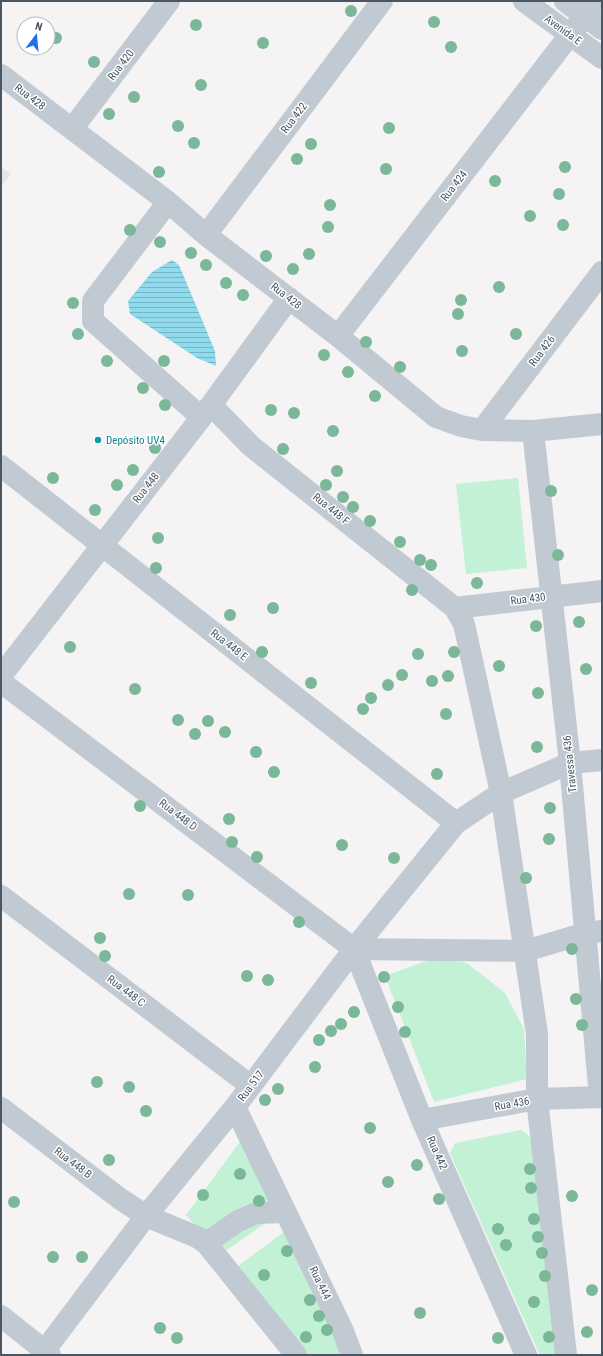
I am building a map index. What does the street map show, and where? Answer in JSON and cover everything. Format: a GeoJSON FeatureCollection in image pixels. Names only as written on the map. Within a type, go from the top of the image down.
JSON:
{"type":"FeatureCollection","features":[{"type":"Feature","properties":{"kind":"street","name":"Rua 420"},"geometry":{"type":"LineString","coordinates":[[72,129],[169,1]]}},
{"type":"Feature","properties":{"kind":"street","name":"Rua 422"},"geometry":{"type":"LineString","coordinates":[[206,235],[382,1]]}},
{"type":"Feature","properties":{"kind":"street","name":"Avenida E"},"geometry":{"type":"LineString","coordinates":[[524,1],[602,58]]}},
{"type":"Feature","properties":{"kind":"street"},"geometry":{"type":"LineString","coordinates":[[565,1],[595,16]]}},
{"type":"Feature","properties":{"kind":"street","name":"Rua 424"},"geometry":{"type":"LineString","coordinates":[[338,336],[571,36],[595,16]]}},
{"type":"Feature","properties":{"kind":"street","name":"Rua 428"},"geometry":{"type":"LineString","coordinates":[[1,75],[168,202],[206,235],[338,336],[436,417],[461,426],[482,430],[533,431],[602,424]]}},
{"type":"Feature","properties":{"kind":"street","name":"Rua 448 F"},"geometry":{"type":"LineString","coordinates":[[168,202],[93,301],[93,321],[455,608]]}},
{"type":"Feature","properties":{"kind":"street","name":"Rua 426"},"geometry":{"type":"LineString","coordinates":[[482,430],[602,272]]}},
{"type":"Feature","properties":{"kind":"street","name":"Rua 448"},"geometry":{"type":"LineString","coordinates":[[1,676],[206,411],[289,298]]}},
{"type":"Feature","properties":{"kind":"street","name":"Travessa 436"},"geometry":{"type":"LineString","coordinates":[[533,431],[570,764],[594,932],[601,1097]]}},
{"type":"Feature","properties":{"kind":"street","name":"Rua 448 E"},"geometry":{"type":"LineString","coordinates":[[1,466],[456,823]]}},
{"type":"Feature","properties":{"kind":"street","name":"Rua 430"},"geometry":{"type":"LineString","coordinates":[[455,608],[552,596],[602,592]]}},
{"type":"Feature","properties":{"kind":"street"},"geometry":{"type":"LineString","coordinates":[[455,608],[464,624],[501,793],[525,952],[537,1034],[537,1099],[566,1355]]}},
{"type":"Feature","properties":{"kind":"street","name":"Rua 448 D"},"geometry":{"type":"LineString","coordinates":[[1,682],[354,949]]}},
{"type":"Feature","properties":{"kind":"street","name":"Rua 517"},"geometry":{"type":"LineString","coordinates":[[48,1352],[146,1216],[235,1107],[354,949],[456,823],[501,793],[570,764],[602,760]]}},
{"type":"Feature","properties":{"kind":"street","name":"Rua 448 C"},"geometry":{"type":"LineString","coordinates":[[1,896],[251,1086]]}},
{"type":"Feature","properties":{"kind":"street"},"geometry":{"type":"LineString","coordinates":[[354,949],[525,952],[594,932]]}},
{"type":"Feature","properties":{"kind":"street","name":"Rua 442"},"geometry":{"type":"LineString","coordinates":[[354,949],[422,1120],[526,1355]]}},
{"type":"Feature","properties":{"kind":"street","name":"Rua 436"},"geometry":{"type":"LineString","coordinates":[[422,1120],[537,1099],[601,1097]]}},
{"type":"Feature","properties":{"kind":"street","name":"Rua 444"},"geometry":{"type":"LineString","coordinates":[[235,1107],[343,1331],[352,1355]]}},
{"type":"Feature","properties":{"kind":"street","name":"Rua 448 B"},"geometry":{"type":"LineString","coordinates":[[1,1108],[119,1198],[146,1216]]}},
{"type":"Feature","properties":{"kind":"street"},"geometry":{"type":"LineString","coordinates":[[206,1244],[238,1221],[256,1213],[285,1212]]}},
{"type":"Feature","properties":{"kind":"street"},"geometry":{"type":"LineString","coordinates":[[146,1216],[197,1237],[206,1244],[296,1355]]}},
{"type":"Feature","properties":{"kind":"street"},"geometry":{"type":"LineString","coordinates":[[1,1316],[48,1352]]}},
{"type":"Feature","properties":{"kind":"shaded area"},"geometry":{"type":"Polygon","coordinates":[[[1,167],[11,174],[1,187],[1,167]]]}},
{"type":"Feature","properties":{"kind":"green space"},"geometry":{"type":"Polygon","coordinates":[[[518,478],[527,568],[466,574],[456,484],[518,478]]]}},
{"type":"Feature","properties":{"kind":"green space"},"geometry":{"type":"Polygon","coordinates":[[[435,958],[467,963],[505,993],[524,1029],[527,1079],[434,1102],[385,976],[435,958]]]}},
{"type":"Feature","properties":{"kind":"green space"},"geometry":{"type":"Polygon","coordinates":[[[521,1130],[537,1142],[557,1355],[540,1355],[450,1153],[455,1143],[521,1130]]]}},
{"type":"Feature","properties":{"kind":"green space"},"geometry":{"type":"Polygon","coordinates":[[[247,1132],[280,1213],[221,1254],[186,1215],[247,1132]]]}},
{"type":"Feature","properties":{"kind":"green space"},"geometry":{"type":"Polygon","coordinates":[[[288,1229],[343,1355],[308,1355],[234,1269],[288,1229]]]}},
{"type":"Feature","properties":{"kind":"water"},"geometry":{"type":"Polygon","coordinates":[[[172,260],[179,265],[215,351],[216,366],[197,358],[130,314],[128,301],[152,272],[172,260]]]}},
{"type":"Feature","properties":{"kind":"place","name":"Depósito UV4"},"geometry":{"type":"Point","coordinates":[98,440]}}]}
